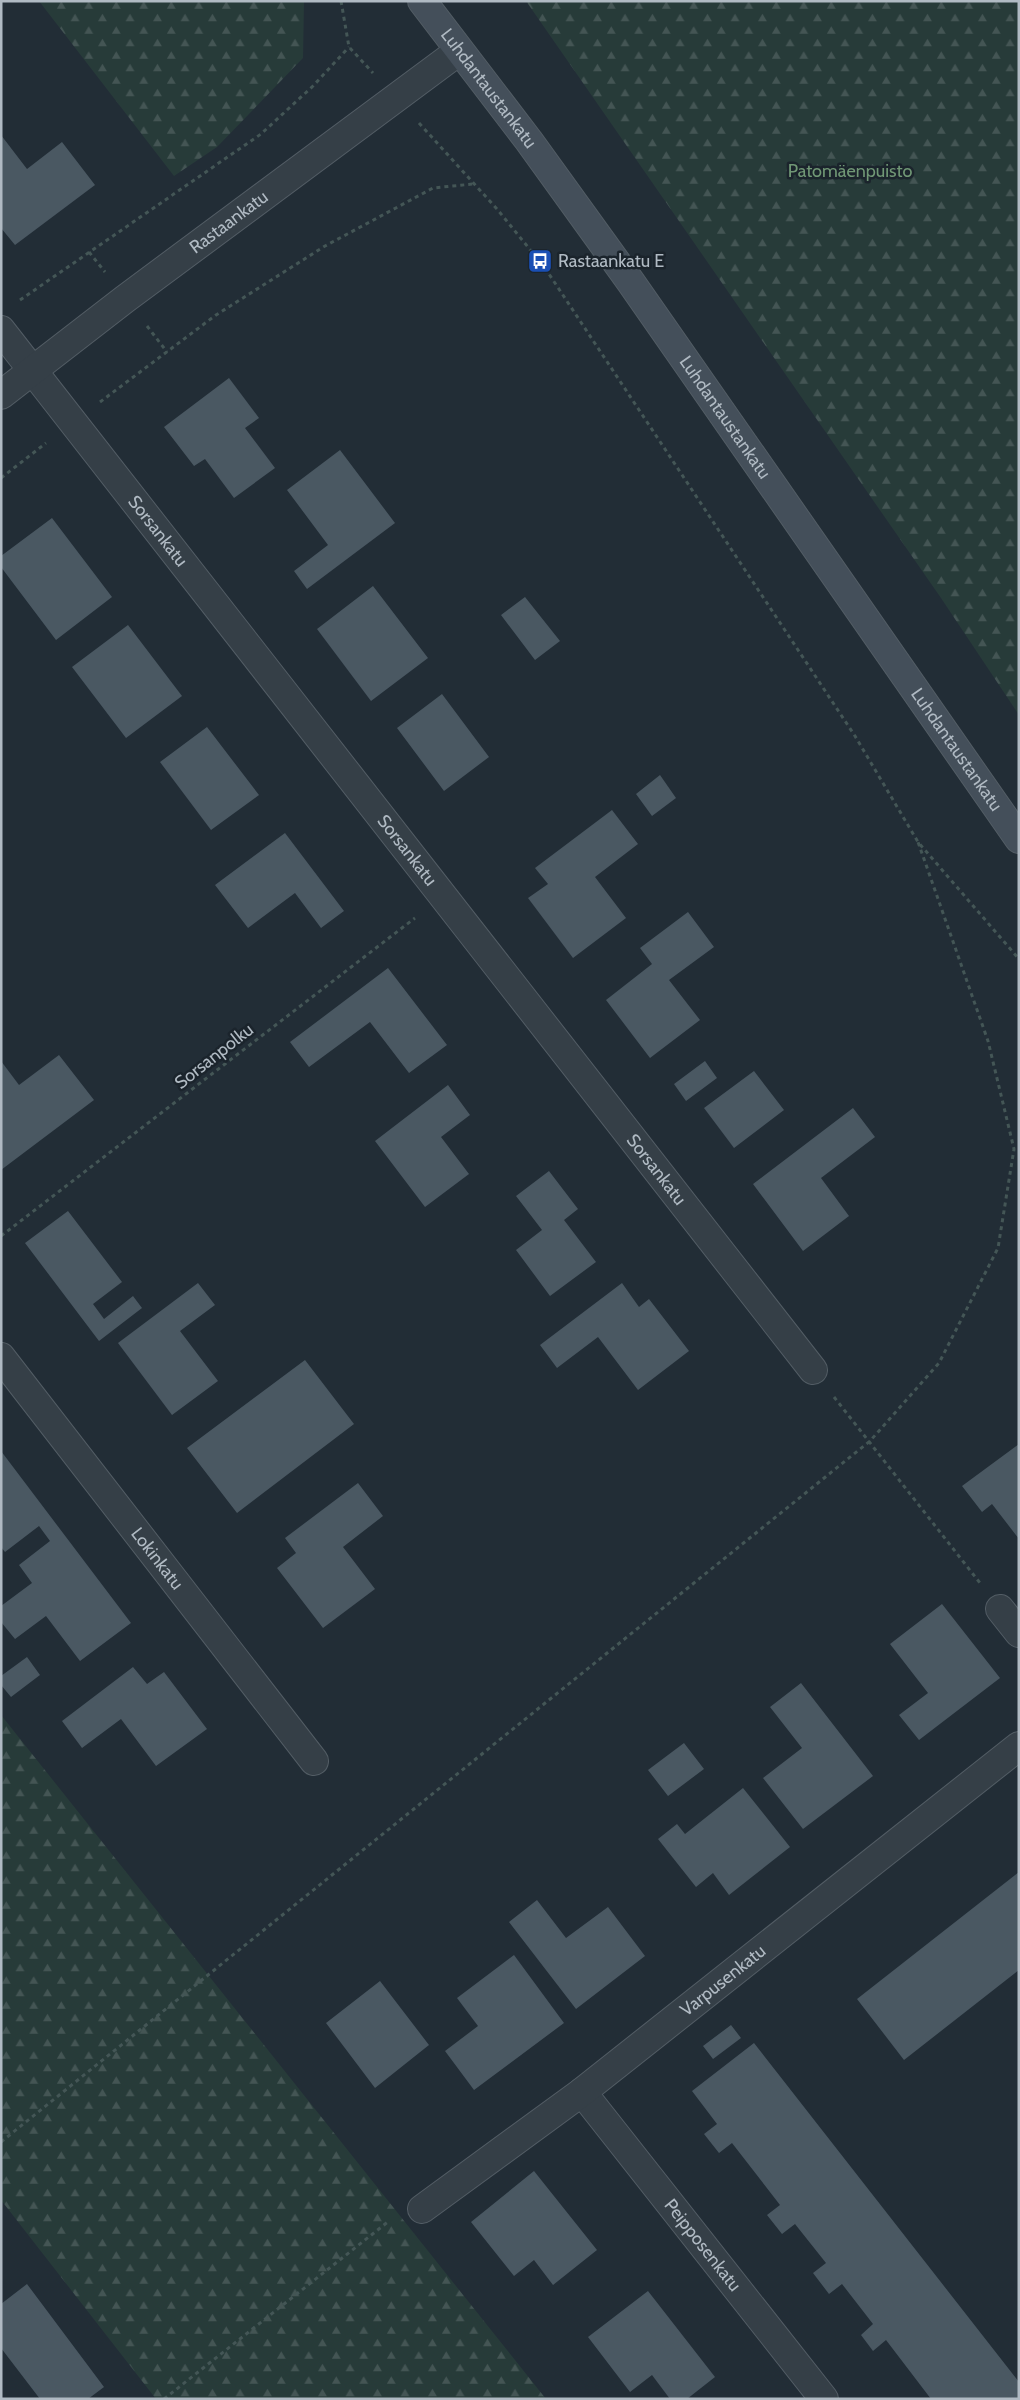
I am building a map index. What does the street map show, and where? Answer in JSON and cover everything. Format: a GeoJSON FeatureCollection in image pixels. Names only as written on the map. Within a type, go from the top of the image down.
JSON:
{"type":"FeatureCollection","features":[{"type":"Feature","properties":{"kind":"street","name":"Luhdantaustankatu"},"geometry":{"type":"LineString","coordinates":[[422,1],[529,141],[624,273],[1019,839]]}},
{"type":"Feature","properties":{"kind":"street","name":"Rastaankatu"},"geometry":{"type":"LineString","coordinates":[[1,396],[126,298],[459,51]]}},
{"type":"Feature","properties":{"kind":"street","name":"Sorsankatu"},"geometry":{"type":"LineString","coordinates":[[1,330],[813,1370]]}},
{"type":"Feature","properties":{"kind":"street","name":"Lokinkatu"},"geometry":{"type":"LineString","coordinates":[[1,1357],[314,1760]]}},
{"type":"Feature","properties":{"kind":"street"},"geometry":{"type":"LineString","coordinates":[[1000,1609],[1019,1633]]}},
{"type":"Feature","properties":{"kind":"street","name":"Varpusenkatu"},"geometry":{"type":"LineString","coordinates":[[422,2209],[582,2092],[1019,1746]]}},
{"type":"Feature","properties":{"kind":"street","name":"Peipposenkatu"},"geometry":{"type":"LineString","coordinates":[[582,2092],[824,2399]]}},
{"type":"Feature","properties":{"kind":"path"},"geometry":{"type":"LineString","coordinates":[[343,2],[349,47],[474,184],[545,268],[855,736],[918,842],[1019,959]]}},
{"type":"Feature","properties":{"kind":"path"},"geometry":{"type":"LineString","coordinates":[[17,302],[261,134],[313,86],[349,47]]}},
{"type":"Feature","properties":{"kind":"path"},"geometry":{"type":"LineString","coordinates":[[1,478],[216,315],[325,246],[433,188],[474,184]]}},
{"type":"Feature","properties":{"kind":"path"},"geometry":{"type":"LineString","coordinates":[[1,2142],[870,1441],[938,1363],[998,1248],[1014,1149],[988,1041],[918,842]]}},
{"type":"Feature","properties":{"kind":"path","name":"Sorsanpolku"},"geometry":{"type":"LineString","coordinates":[[1,1236],[443,896]]}},
{"type":"Feature","properties":{"kind":"path"},"geometry":{"type":"LineString","coordinates":[[813,1370],[1000,1609]]}},
{"type":"Feature","properties":{"kind":"path"},"geometry":{"type":"LineString","coordinates":[[164,2399],[390,2220],[422,2209]]}},
{"type":"Feature","properties":{"kind":"green space"},"geometry":{"type":"Polygon","coordinates":[[[39,1],[304,1],[303,58],[217,147],[174,176],[39,1]]]}},
{"type":"Feature","properties":{"kind":"green space","name":"Patomäenpuisto"},"geometry":{"type":"Polygon","coordinates":[[[526,1],[1019,1],[1019,715],[941,598],[526,1]]]}},
{"type":"Feature","properties":{"kind":"green space"},"geometry":{"type":"Polygon","coordinates":[[[1,1715],[546,2399],[156,2399],[1,2200],[1,1715]]]}},
{"type":"Feature","properties":{"kind":"building"},"geometry":{"type":"Polygon","coordinates":[[[1,135],[27,169],[62,142],[95,185],[15,245],[1,228],[1,135]]]}},
{"type":"Feature","properties":{"kind":"building"},"geometry":{"type":"Polygon","coordinates":[[[229,378],[259,418],[245,428],[275,468],[234,498],[205,459],[194,466],[164,427],[229,378]]]}},
{"type":"Feature","properties":{"kind":"building"},"geometry":{"type":"Polygon","coordinates":[[[340,450],[395,523],[307,589],[294,571],[328,545],[287,490],[340,450]]]}},
{"type":"Feature","properties":{"kind":"building"},"geometry":{"type":"Polygon","coordinates":[[[52,518],[112,597],[56,640],[1,567],[1,556],[52,518]]]}},
{"type":"Feature","properties":{"kind":"building"},"geometry":{"type":"Polygon","coordinates":[[[373,586],[428,658],[371,701],[317,629],[373,586]]]}},
{"type":"Feature","properties":{"kind":"building"},"geometry":{"type":"Polygon","coordinates":[[[525,597],[560,641],[535,660],[501,615],[525,597]]]}},
{"type":"Feature","properties":{"kind":"building"},"geometry":{"type":"Polygon","coordinates":[[[128,625],[182,696],[126,738],[72,667],[128,625]]]}},
{"type":"Feature","properties":{"kind":"building"},"geometry":{"type":"Polygon","coordinates":[[[442,694],[489,757],[444,791],[397,728],[442,694]]]}},
{"type":"Feature","properties":{"kind":"building"},"geometry":{"type":"Polygon","coordinates":[[[207,727],[259,795],[211,830],[160,762],[207,727]]]}},
{"type":"Feature","properties":{"kind":"building"},"geometry":{"type":"Polygon","coordinates":[[[660,775],[676,798],[652,816],[636,794],[660,775]]]}},
{"type":"Feature","properties":{"kind":"building"},"geometry":{"type":"Polygon","coordinates":[[[612,810],[638,844],[595,877],[626,918],[573,958],[528,898],[548,884],[535,868],[612,810]]]}},
{"type":"Feature","properties":{"kind":"building"},"geometry":{"type":"Polygon","coordinates":[[[285,833],[344,911],[321,928],[295,893],[248,928],[215,885],[285,833]]]}},
{"type":"Feature","properties":{"kind":"building"},"geometry":{"type":"Polygon","coordinates":[[[688,912],[714,947],[669,980],[700,1020],[650,1058],[606,1000],[652,964],[640,948],[688,912]]]}},
{"type":"Feature","properties":{"kind":"building"},"geometry":{"type":"Polygon","coordinates":[[[388,968],[447,1045],[409,1073],[370,1022],[309,1067],[290,1042],[388,968]]]}},
{"type":"Feature","properties":{"kind":"building"},"geometry":{"type":"Polygon","coordinates":[[[59,1055],[94,1100],[1,1170],[1,1061],[19,1085],[59,1055]]]}},
{"type":"Feature","properties":{"kind":"building"},"geometry":{"type":"Polygon","coordinates":[[[705,1061],[717,1078],[686,1101],[674,1084],[705,1061]]]}},
{"type":"Feature","properties":{"kind":"building"},"geometry":{"type":"Polygon","coordinates":[[[754,1071],[784,1110],[734,1148],[704,1108],[754,1071]]]}},
{"type":"Feature","properties":{"kind":"building"},"geometry":{"type":"Polygon","coordinates":[[[448,1085],[470,1115],[441,1137],[469,1174],[425,1207],[375,1141],[448,1085]]]}},
{"type":"Feature","properties":{"kind":"building"},"geometry":{"type":"Polygon","coordinates":[[[853,1108],[875,1137],[821,1178],[849,1216],[803,1251],[753,1184],[853,1108]]]}},
{"type":"Feature","properties":{"kind":"building"},"geometry":{"type":"Polygon","coordinates":[[[549,1171],[578,1209],[564,1220],[596,1262],[550,1296],[516,1250],[542,1230],[516,1196],[549,1171]]]}},
{"type":"Feature","properties":{"kind":"building"},"geometry":{"type":"Polygon","coordinates":[[[68,1211],[122,1282],[93,1304],[104,1319],[133,1296],[142,1308],[99,1341],[25,1243],[68,1211]]]}},
{"type":"Feature","properties":{"kind":"building"},"geometry":{"type":"Polygon","coordinates":[[[198,1283],[215,1305],[180,1331],[218,1381],[172,1415],[118,1343],[198,1283]]]}},
{"type":"Feature","properties":{"kind":"building"},"geometry":{"type":"Polygon","coordinates":[[[622,1283],[639,1307],[649,1299],[689,1351],[638,1390],[598,1337],[557,1368],[540,1345],[622,1283]]]}},
{"type":"Feature","properties":{"kind":"building"},"geometry":{"type":"Polygon","coordinates":[[[305,1360],[354,1424],[237,1513],[187,1448],[305,1360]]]}},
{"type":"Feature","properties":{"kind":"building"},"geometry":{"type":"Polygon","coordinates":[[[1019,1444],[1019,1539],[992,1504],[982,1512],[962,1486],[1019,1444]]]}},
{"type":"Feature","properties":{"kind":"building"},"geometry":{"type":"Polygon","coordinates":[[[1,1451],[131,1623],[80,1661],[46,1616],[15,1639],[1,1622],[1,1606],[32,1583],[19,1565],[50,1541],[39,1526],[5,1552],[1,1547],[1,1451]]]}},
{"type":"Feature","properties":{"kind":"building"},"geometry":{"type":"Polygon","coordinates":[[[358,1483],[383,1516],[343,1547],[375,1589],[323,1628],[277,1568],[296,1553],[285,1538],[358,1483]]]}},
{"type":"Feature","properties":{"kind":"building"},"geometry":{"type":"Polygon","coordinates":[[[942,1604],[1000,1678],[919,1740],[899,1715],[928,1693],[890,1644],[942,1604]]]}},
{"type":"Feature","properties":{"kind":"building"},"geometry":{"type":"Polygon","coordinates":[[[27,1657],[40,1675],[11,1697],[1,1685],[1,1676],[27,1657]]]}},
{"type":"Feature","properties":{"kind":"building"},"geometry":{"type":"Polygon","coordinates":[[[133,1667],[147,1684],[164,1672],[207,1729],[156,1766],[121,1719],[82,1748],[62,1721],[133,1667]]]}},
{"type":"Feature","properties":{"kind":"building"},"geometry":{"type":"Polygon","coordinates":[[[801,1683],[873,1776],[803,1829],[763,1778],[802,1748],[770,1707],[801,1683]]]}},
{"type":"Feature","properties":{"kind":"building"},"geometry":{"type":"Polygon","coordinates":[[[684,1743],[704,1769],[668,1796],[648,1770],[684,1743]]]}},
{"type":"Feature","properties":{"kind":"building"},"geometry":{"type":"Polygon","coordinates":[[[743,1788],[790,1847],[729,1895],[713,1873],[696,1887],[658,1839],[677,1824],[685,1834],[743,1788]]]}},
{"type":"Feature","properties":{"kind":"building"},"geometry":{"type":"Polygon","coordinates":[[[1019,1872],[1019,1970],[904,2060],[857,1999],[1019,1872]]]}},
{"type":"Feature","properties":{"kind":"building"},"geometry":{"type":"Polygon","coordinates":[[[537,1900],[566,1938],[608,1907],[645,1956],[576,2009],[509,1922],[537,1900]]]}},
{"type":"Feature","properties":{"kind":"building"},"geometry":{"type":"Polygon","coordinates":[[[514,1955],[564,2023],[474,2090],[445,2051],[478,2026],[457,1998],[514,1955]]]}},
{"type":"Feature","properties":{"kind":"building"},"geometry":{"type":"Polygon","coordinates":[[[380,1981],[429,2045],[375,2088],[326,2023],[380,1981]]]}},
{"type":"Feature","properties":{"kind":"building"},"geometry":{"type":"Polygon","coordinates":[[[731,2025],[741,2038],[713,2059],[703,2046],[731,2025]]]}},
{"type":"Feature","properties":{"kind":"building"},"geometry":{"type":"Polygon","coordinates":[[[754,2043],[1019,2382],[1019,2399],[931,2399],[886,2340],[873,2351],[861,2335],[873,2324],[842,2284],[829,2294],[813,2273],[826,2263],[795,2224],[782,2234],[767,2215],[780,2205],[732,2143],[719,2153],[704,2134],[717,2124],[692,2091],[754,2043]]]}},
{"type":"Feature","properties":{"kind":"building"},"geometry":{"type":"Polygon","coordinates":[[[534,2171],[597,2250],[553,2285],[534,2260],[514,2276],[471,2222],[534,2171]]]}},
{"type":"Feature","properties":{"kind":"building"},"geometry":{"type":"Polygon","coordinates":[[[27,2284],[104,2387],[88,2399],[40,2399],[1,2348],[1,2304],[27,2284]]]}},
{"type":"Feature","properties":{"kind":"building"},"geometry":{"type":"Polygon","coordinates":[[[648,2291],[715,2377],[687,2399],[670,2399],[652,2375],[630,2392],[588,2337],[648,2291]]]}},
{"type":"Feature","properties":{"kind":"place","name":"Rastaankatu E"},"geometry":{"type":"Point","coordinates":[540,261]}}]}
